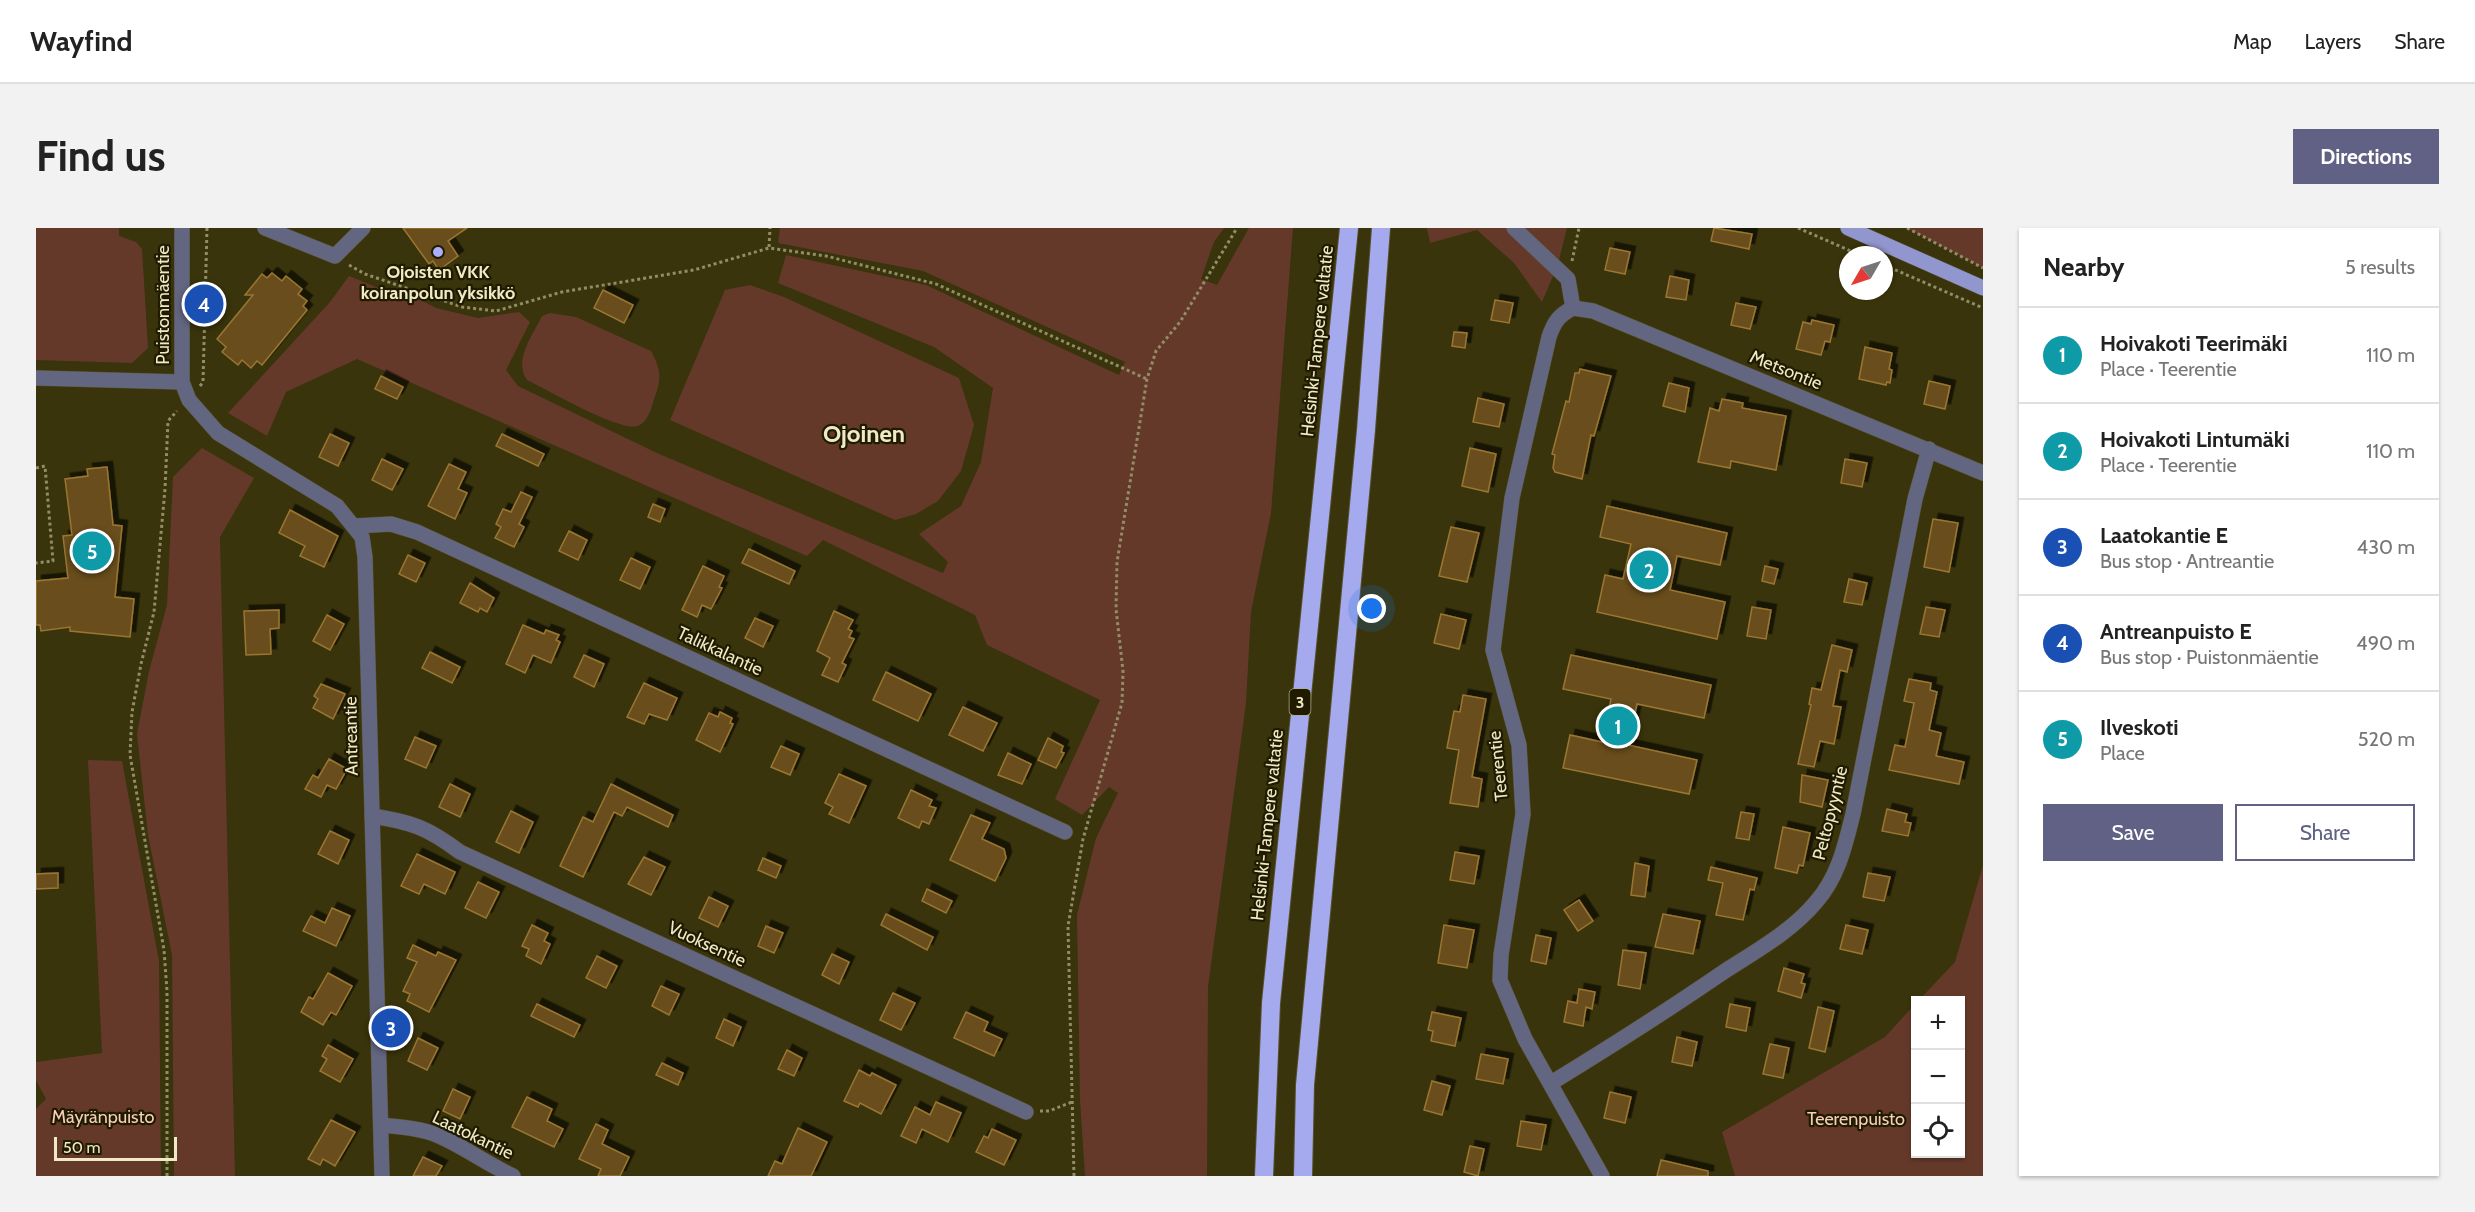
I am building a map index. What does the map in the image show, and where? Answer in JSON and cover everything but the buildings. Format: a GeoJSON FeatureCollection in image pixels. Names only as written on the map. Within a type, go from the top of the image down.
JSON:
{"type":"FeatureCollection","features":[{"type":"Feature","properties":{"kind":"highway","name":"Helsinki-Tampere valtatie"},"geometry":{"type":"LineString","coordinates":[[1264,1176],[1271,1003],[1349,228]]}},
{"type":"Feature","properties":{"kind":"highway"},"geometry":{"type":"LineString","coordinates":[[1303,1176],[1305,1085],[1366,430],[1381,228]]}},
{"type":"Feature","properties":{"kind":"main road"},"geometry":{"type":"LineString","coordinates":[[1848,228],[1983,288]]}},
{"type":"Feature","properties":{"kind":"street","name":"Puistonmäentie"},"geometry":{"type":"LineString","coordinates":[[182,228],[182,382]]}},
{"type":"Feature","properties":{"kind":"street"},"geometry":{"type":"LineString","coordinates":[[265,228],[335,256],[363,228]]}},
{"type":"Feature","properties":{"kind":"street"},"geometry":{"type":"LineString","coordinates":[[1514,228],[1568,279],[1573,308]]}},
{"type":"Feature","properties":{"kind":"street","name":"Metsontie"},"geometry":{"type":"LineString","coordinates":[[1573,308],[1593,311],[1983,473]]}},
{"type":"Feature","properties":{"kind":"street","name":"Teerentie"},"geometry":{"type":"LineString","coordinates":[[1573,308],[1562,313],[1554,322],[1549,337],[1512,498],[1493,650],[1519,745],[1522,814],[1501,955],[1500,980],[1525,1039],[1602,1176]]}},
{"type":"Feature","properties":{"kind":"street"},"geometry":{"type":"LineString","coordinates":[[36,378],[182,382]]}},
{"type":"Feature","properties":{"kind":"street","name":"Antreantie"},"geometry":{"type":"LineString","coordinates":[[182,382],[189,400],[218,433],[337,506],[362,537],[365,557],[382,1176]]}},
{"type":"Feature","properties":{"kind":"street","name":"Peltopyyntie"},"geometry":{"type":"LineString","coordinates":[[1551,1083],[1620,1042],[1769,942],[1816,902],[1833,879],[1843,853],[1853,814],[1915,499],[1929,449]]}},
{"type":"Feature","properties":{"kind":"street","name":"Talikkalantie"},"geometry":{"type":"LineString","coordinates":[[355,526],[390,524],[417,532],[1065,832]]}},
{"type":"Feature","properties":{"kind":"street","name":"Vuoksentie"},"geometry":{"type":"LineString","coordinates":[[372,816],[406,822],[434,832],[460,852],[1026,1112]]}},
{"type":"Feature","properties":{"kind":"street","name":"Laatokantie"},"geometry":{"type":"LineString","coordinates":[[381,1125],[437,1135],[513,1176]]}},
{"type":"Feature","properties":{"kind":"path"},"geometry":{"type":"LineString","coordinates":[[167,1176],[167,981],[164,950],[130,755],[137,683],[154,612],[165,489],[168,420],[189,400],[203,382],[207,228]]}},
{"type":"Feature","properties":{"kind":"path"},"geometry":{"type":"LineString","coordinates":[[769,248],[770,228]]}},
{"type":"Feature","properties":{"kind":"path"},"geometry":{"type":"LineString","coordinates":[[1074,1176],[1068,926],[1083,839],[1122,703],[1123,671],[1116,609],[1117,562],[1147,379],[1156,351],[1180,322],[1237,228]]}},
{"type":"Feature","properties":{"kind":"path"},"geometry":{"type":"LineString","coordinates":[[1568,279],[1579,228]]}},
{"type":"Feature","properties":{"kind":"path"},"geometry":{"type":"LineString","coordinates":[[1798,228],[1839,246]]}},
{"type":"Feature","properties":{"kind":"path"},"geometry":{"type":"LineString","coordinates":[[1907,228],[1983,268]]}},
{"type":"Feature","properties":{"kind":"path"},"geometry":{"type":"LineString","coordinates":[[335,256],[365,274],[440,300],[462,307],[496,311],[562,292],[694,270],[769,248],[826,256],[936,284],[1147,379]]}},
{"type":"Feature","properties":{"kind":"path"},"geometry":{"type":"LineString","coordinates":[[1893,270],[1983,308]]}},
{"type":"Feature","properties":{"kind":"path"},"geometry":{"type":"LineString","coordinates":[[36,468],[45,466],[53,561],[36,563]]}},
{"type":"Feature","properties":{"kind":"path"},"geometry":{"type":"LineString","coordinates":[[1026,1112],[1049,1111],[1072,1102]]}},
{"type":"Feature","properties":{"kind":"green space"},"geometry":{"type":"Polygon","coordinates":[[[36,228],[119,228],[119,236],[136,242],[142,249],[148,348],[132,363],[36,360],[36,228]]]}},
{"type":"Feature","properties":{"kind":"green space"},"geometry":{"type":"Polygon","coordinates":[[[780,228],[1224,228],[1214,242],[1201,279],[1217,285],[1249,228],[1293,228],[1271,513],[1251,612],[1246,703],[1208,987],[1207,1176],[1085,1176],[1080,1100],[1077,915],[1096,838],[1118,793],[1109,787],[1082,815],[1055,799],[1100,700],[987,645],[975,615],[823,540],[807,556],[357,359],[286,392],[267,436],[228,413],[330,302],[349,276],[398,296],[419,299],[436,308],[478,318],[519,312],[530,322],[506,370],[518,386],[659,454],[943,573],[948,562],[919,534],[961,506],[981,462],[993,388],[934,347],[778,283],[786,255],[926,285],[1119,375],[1125,362],[923,271],[778,243],[780,228]]]}},
{"type":"Feature","properties":{"kind":"green space"},"geometry":{"type":"Polygon","coordinates":[[[1427,228],[1567,228],[1558,264],[1542,302],[1514,263],[1477,230],[1430,243],[1427,228]]]}},
{"type":"Feature","properties":{"kind":"green space"},"geometry":{"type":"Polygon","coordinates":[[[1907,228],[1983,228],[1983,268],[1907,228]]]}},
{"type":"Feature","properties":{"kind":"green space"},"geometry":{"type":"Polygon","coordinates":[[[750,285],[784,297],[959,378],[974,425],[961,471],[938,501],[916,514],[895,520],[670,420],[725,290],[750,285]]]}},
{"type":"Feature","properties":{"kind":"green space"},"geometry":{"type":"Polygon","coordinates":[[[550,313],[576,317],[651,351],[657,363],[659,380],[650,411],[641,424],[629,426],[600,417],[527,380],[523,372],[523,356],[542,316],[550,313]]]}},
{"type":"Feature","properties":{"kind":"green space"},"geometry":{"type":"Polygon","coordinates":[[[202,448],[254,478],[220,537],[235,1176],[174,1176],[172,955],[148,835],[137,734],[149,671],[167,605],[173,477],[202,448]]]}},
{"type":"Feature","properties":{"kind":"green space","name":"Mäyränpuisto"},"geometry":{"type":"Polygon","coordinates":[[[88,760],[122,761],[159,961],[161,1176],[36,1176],[36,1109],[46,1099],[36,1080],[36,1062],[102,1053],[88,760]]]}},
{"type":"Feature","properties":{"kind":"green space","name":"Teerenpuisto"},"geometry":{"type":"Polygon","coordinates":[[[1983,865],[1983,1176],[1735,1176],[1722,1132],[1885,1037],[1911,1008],[1911,1158],[1965,1158],[1965,996],[1923,996],[1955,962],[1983,865]]]}},
{"type":"Feature","properties":{"kind":"place","name":"Ojoisten VKK koiranpolun yksikkö"},"geometry":{"type":"Point","coordinates":[438,252]}},
{"type":"Feature","properties":{"kind":"place","name":"Antreanpuisto E"},"geometry":{"type":"Point","coordinates":[204,304]}},
{"type":"Feature","properties":{"kind":"place","name":"Ilveskoti"},"geometry":{"type":"Point","coordinates":[92,551]}},
{"type":"Feature","properties":{"kind":"place","name":"Hoivakoti Lintumäki"},"geometry":{"type":"Point","coordinates":[1649,570]}},
{"type":"Feature","properties":{"kind":"place","name":"Hoivakoti Teerimäki"},"geometry":{"type":"Point","coordinates":[1618,726]}},
{"type":"Feature","properties":{"kind":"place","name":"Laatokantie E"},"geometry":{"type":"Point","coordinates":[391,1028]}},
{"type":"Feature","properties":{"kind":"district","name":"Ojoinen"},"geometry":{"type":"Point","coordinates":[864,433]}}]}
